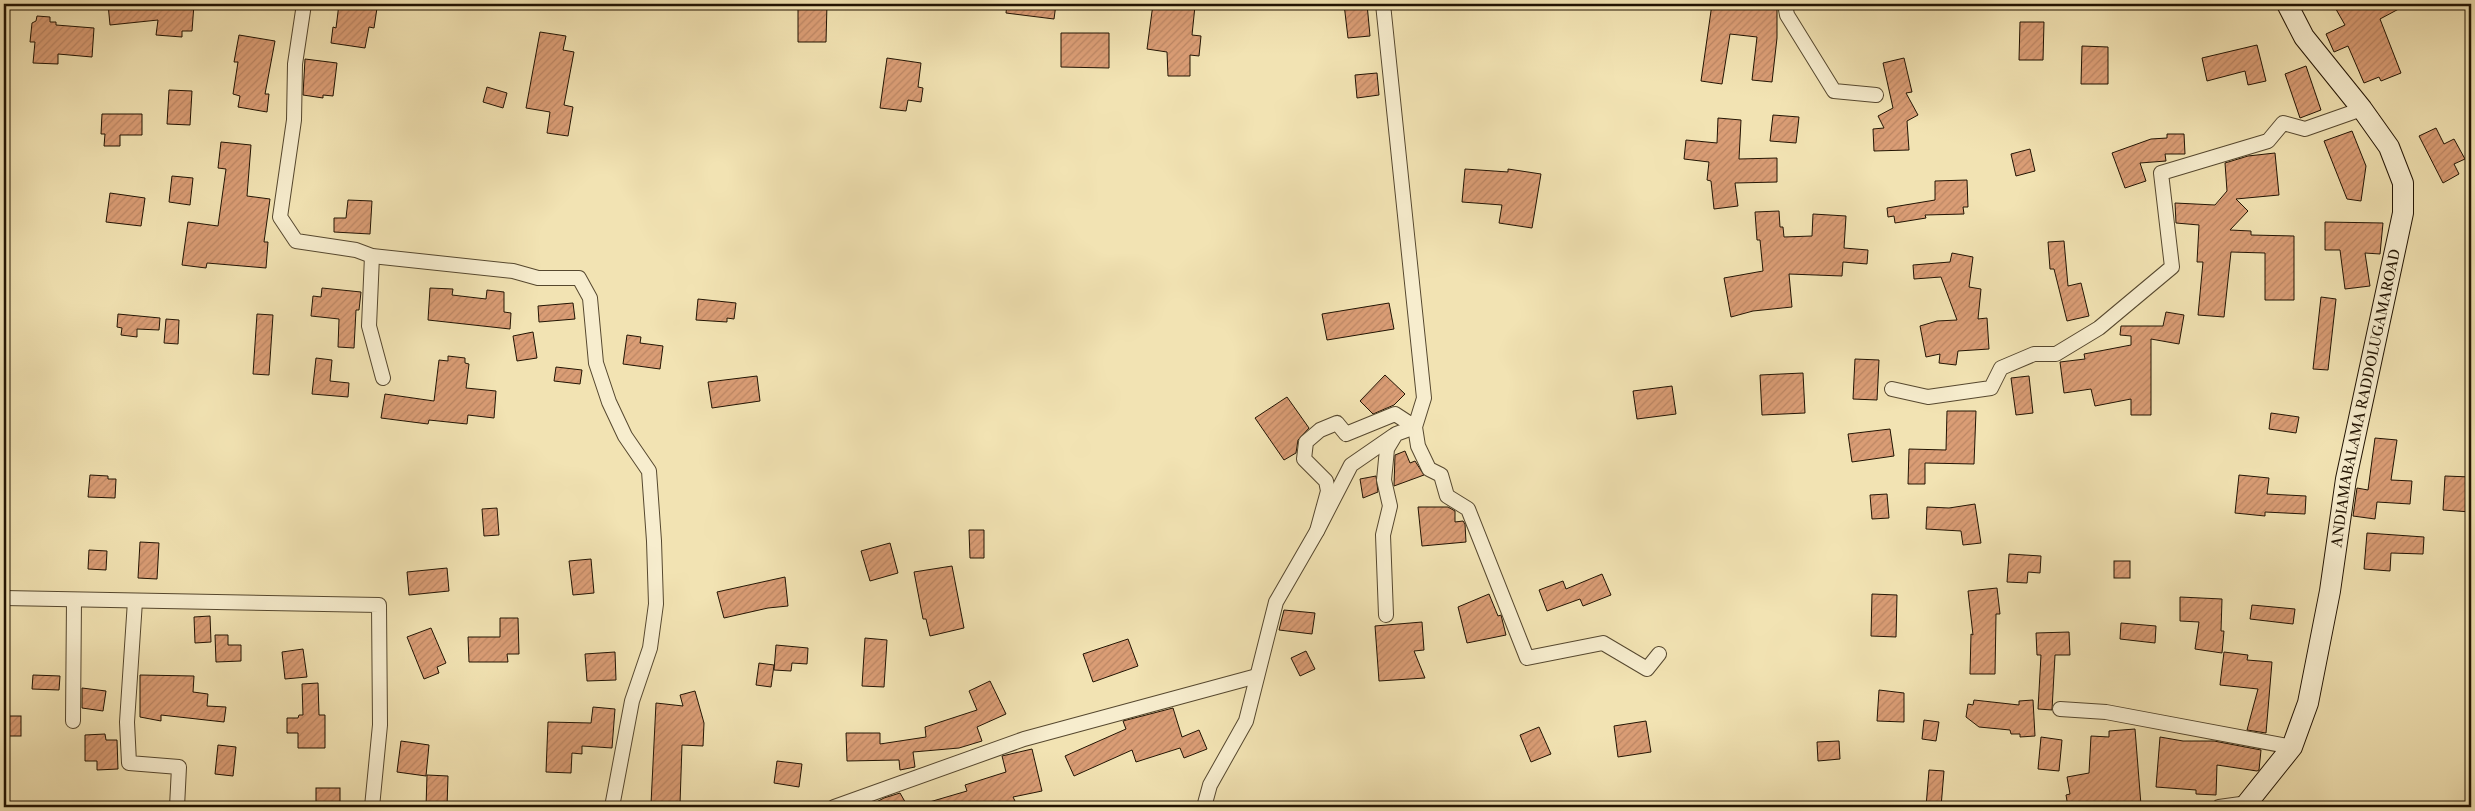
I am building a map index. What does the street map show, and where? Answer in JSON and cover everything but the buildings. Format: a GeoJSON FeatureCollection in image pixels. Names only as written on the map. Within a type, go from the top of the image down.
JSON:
{"type":"FeatureCollection","features":[{"type":"Feature","properties":{"kind":"street"},"geometry":{"type":"LineString","coordinates":[[304,4],[295,64],[294,120],[280,217],[296,241],[356,250],[372,256],[512,271],[538,278],[579,278],[590,298],[596,363],[609,402],[625,436],[649,471],[654,541],[656,604],[650,648],[632,701],[612,807]]}},
{"type":"Feature","properties":{"kind":"street"},"geometry":{"type":"LineString","coordinates":[[1383,4],[1424,398],[1415,427],[1418,446],[1429,468],[1441,475],[1447,496],[1468,508],[1527,658],[1603,643],[1647,669],[1659,654]]}},
{"type":"Feature","properties":{"kind":"street"},"geometry":{"type":"LineString","coordinates":[[1786,4],[1787,15],[1834,91],[1876,94]]}},
{"type":"Feature","properties":{"kind":"street","name":"ANDIAMABALAMA RADDOLUGAMAROAD"},"geometry":{"type":"LineString","coordinates":[[2246,805],[2292,747],[2308,703],[2330,591],[2346,479],[2403,213],[2403,183],[2389,147],[2362,109],[2304,37],[2287,4]]}},
{"type":"Feature","properties":{"kind":"street"},"geometry":{"type":"LineString","coordinates":[[1892,390],[1928,397],[1991,388],[2001,368],[2034,354],[2056,354],[2099,328],[2172,267],[2161,173],[2268,141],[2283,124],[2305,129],[2362,109]]}},
{"type":"Feature","properties":{"kind":"street"},"geometry":{"type":"LineString","coordinates":[[372,256],[369,326],[383,378]]}},
{"type":"Feature","properties":{"kind":"street"},"geometry":{"type":"LineString","coordinates":[[1317,532],[1328,491],[1326,481],[1304,459],[1306,442],[1320,430],[1337,424],[1346,434],[1394,414],[1415,427]]}},
{"type":"Feature","properties":{"kind":"street"},"geometry":{"type":"LineString","coordinates":[[1204,807],[1210,785],[1246,721],[1276,602],[1317,532],[1351,465],[1396,434],[1415,427]]}},
{"type":"Feature","properties":{"kind":"street"},"geometry":{"type":"LineString","coordinates":[[1386,615],[1383,535],[1390,506],[1384,480],[1387,449],[1396,434]]}},
{"type":"Feature","properties":{"kind":"street"},"geometry":{"type":"LineString","coordinates":[[4,598],[380,605],[380,725],[372,807]]}},
{"type":"Feature","properties":{"kind":"street"},"geometry":{"type":"LineString","coordinates":[[73,721],[74,600]]}},
{"type":"Feature","properties":{"kind":"street"},"geometry":{"type":"LineString","coordinates":[[135,601],[127,722],[128,763],[179,767],[177,807]]}},
{"type":"Feature","properties":{"kind":"street"},"geometry":{"type":"LineString","coordinates":[[834,807],[1024,739],[1257,676]]}},
{"type":"Feature","properties":{"kind":"street"},"geometry":{"type":"LineString","coordinates":[[2060,709],[2106,712],[2292,747]]}},
{"type":"Feature","properties":{"kind":"street"},"geometry":{"type":"LineString","coordinates":[[2219,807],[2246,805]]}}]}
